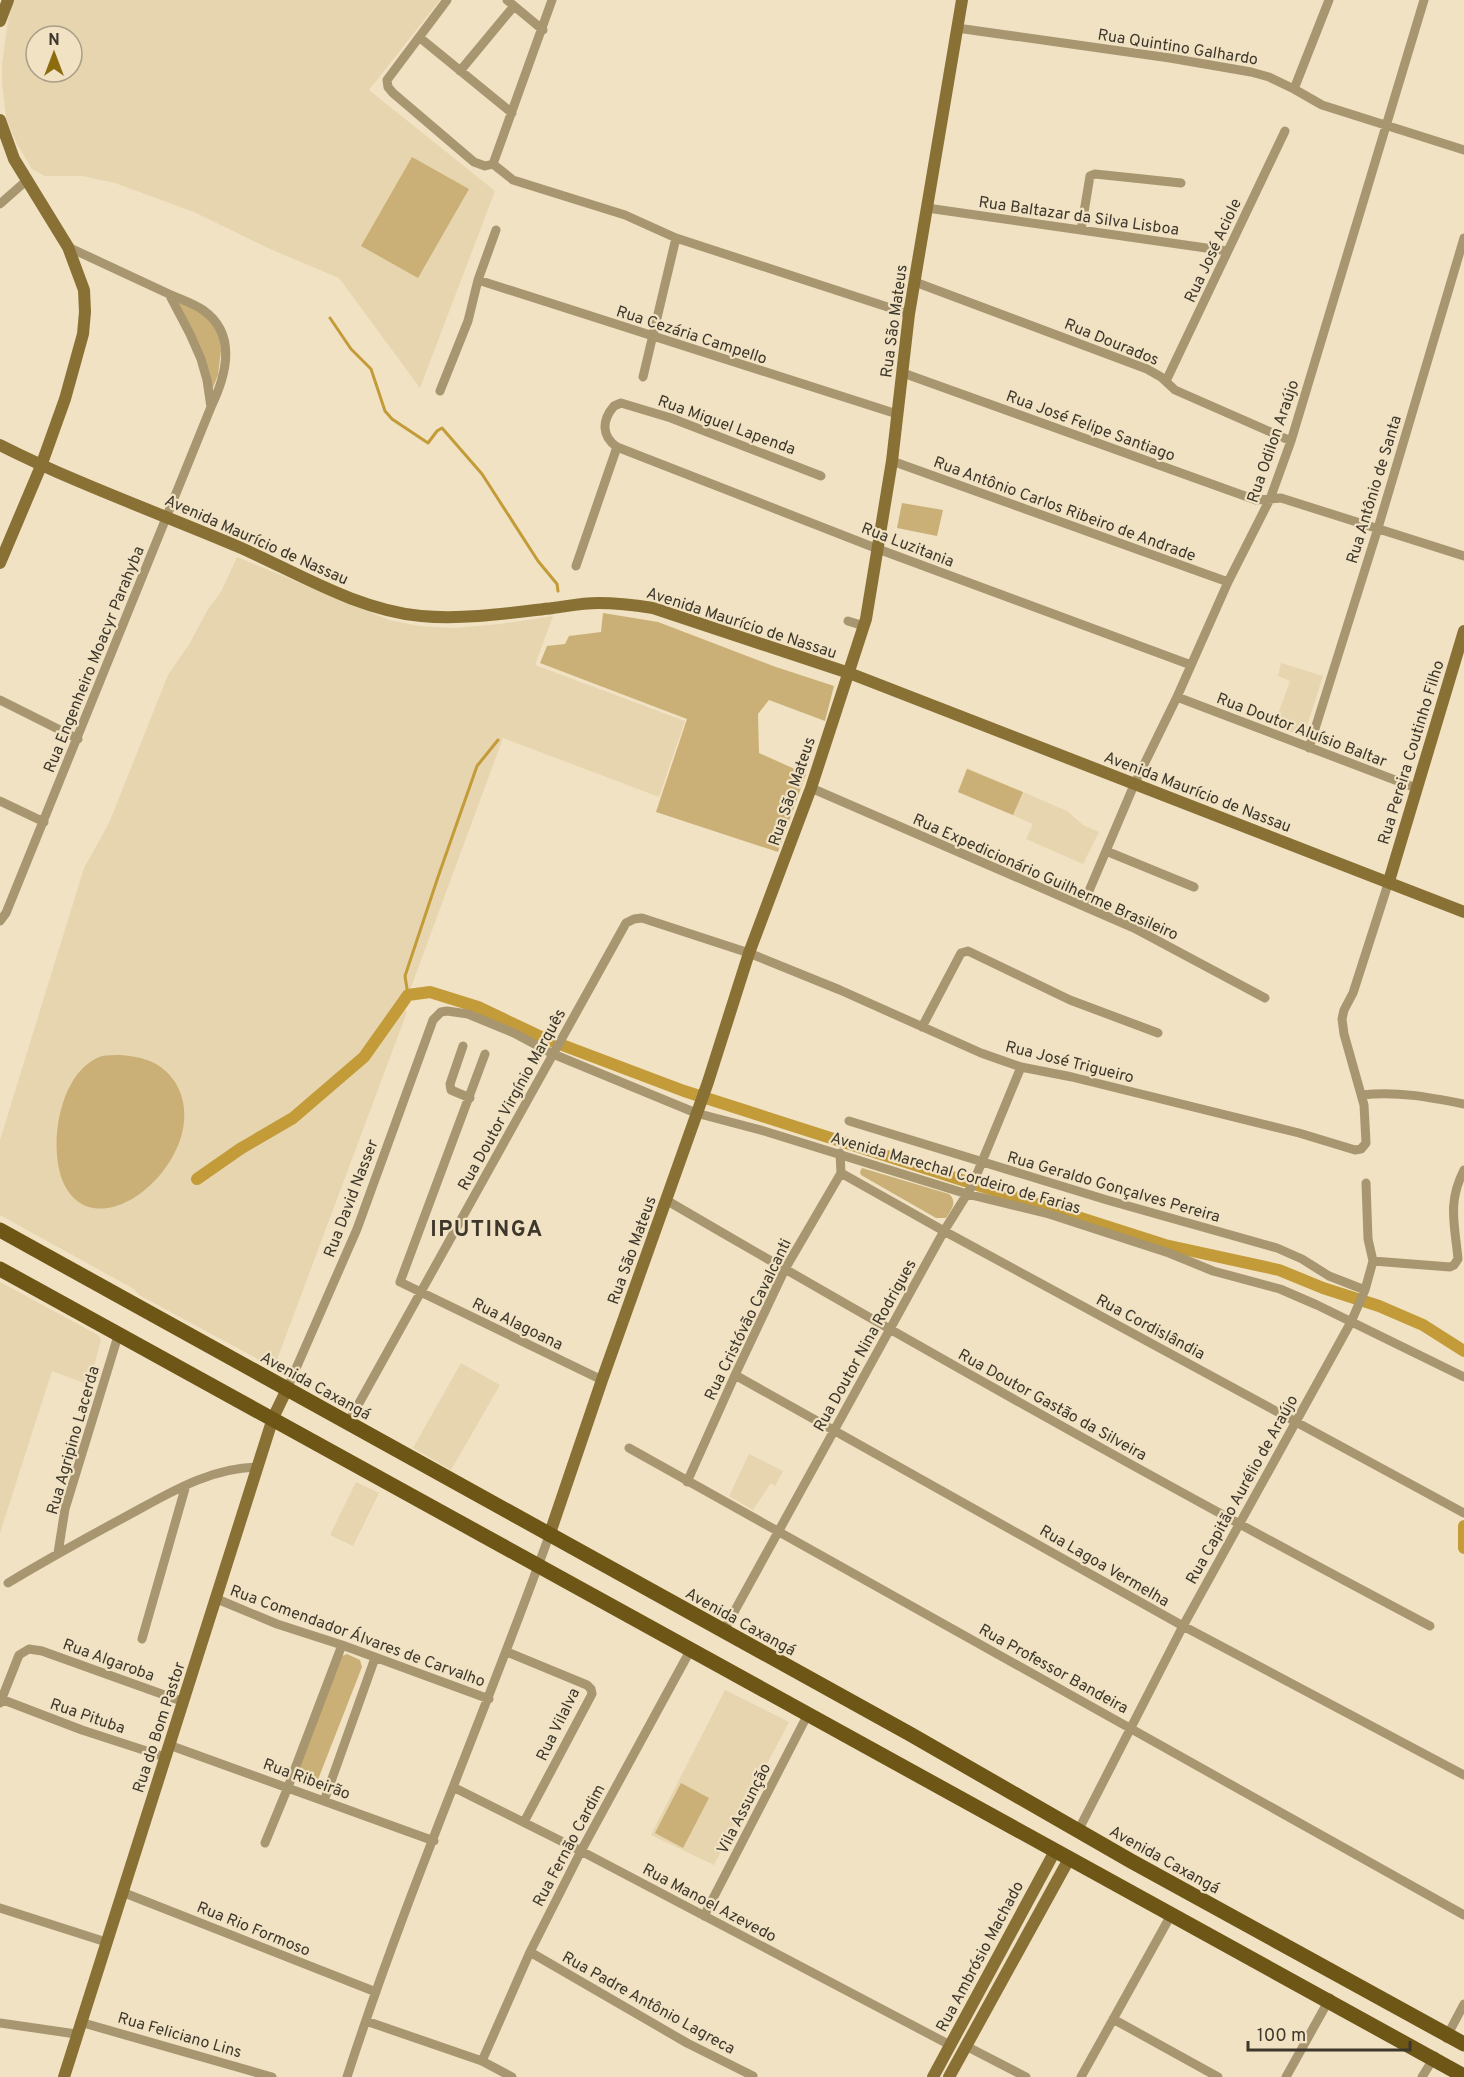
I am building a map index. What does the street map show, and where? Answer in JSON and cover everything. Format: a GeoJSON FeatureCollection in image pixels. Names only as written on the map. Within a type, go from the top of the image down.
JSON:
{"type":"FeatureCollection","features":[{"type":"Feature","properties":{"kind":"main road","name":"Avenida Caxangá"},"geometry":{"type":"LineString","coordinates":[[0,1230],[910,1734],[1446,2038],[1464,2044]]}},
{"type":"Feature","properties":{"kind":"main road"},"geometry":{"type":"LineString","coordinates":[[0,1269],[1054,1851],[1434,2057],[1464,2076]]}},
{"type":"Feature","properties":{"kind":"street"},"geometry":{"type":"LineString","coordinates":[[0,21],[8,0]]}},
{"type":"Feature","properties":{"kind":"street"},"geometry":{"type":"LineString","coordinates":[[447,0],[387,80],[388,87],[467,157],[485,166],[494,164]]}},
{"type":"Feature","properties":{"kind":"street"},"geometry":{"type":"LineString","coordinates":[[494,164],[552,0]]}},
{"type":"Feature","properties":{"kind":"street","name":"Rua São Mateus"},"geometry":{"type":"LineString","coordinates":[[347,2077],[376,1992],[539,1565],[708,1082],[749,953],[811,788],[864,626],[892,461],[909,314],[962,0]]}},
{"type":"Feature","properties":{"kind":"street"},"geometry":{"type":"LineString","coordinates":[[1294,89],[1329,0]]}},
{"type":"Feature","properties":{"kind":"street","name":"Rua Odilon Araújo"},"geometry":{"type":"LineString","coordinates":[[1083,905],[1134,785],[1177,697],[1228,582],[1270,499],[1292,441],[1424,0]]}},
{"type":"Feature","properties":{"kind":"street"},"geometry":{"type":"LineString","coordinates":[[460,70],[511,3],[543,30]]}},
{"type":"Feature","properties":{"kind":"street","name":"Rua Quintino Galhardo"},"geometry":{"type":"LineString","coordinates":[[957,28],[1251,72],[1294,89],[1322,105],[1464,150]]}},
{"type":"Feature","properties":{"kind":"street"},"geometry":{"type":"LineString","coordinates":[[419,37],[512,113]]}},
{"type":"Feature","properties":{"kind":"street"},"geometry":{"type":"LineString","coordinates":[[0,120],[14,159],[68,247],[84,290],[85,312],[83,334],[65,399],[41,466],[0,563]]}},
{"type":"Feature","properties":{"kind":"street","name":"Rua José Aciole"},"geometry":{"type":"LineString","coordinates":[[1166,381],[1285,131]]}},
{"type":"Feature","properties":{"kind":"street"},"geometry":{"type":"LineString","coordinates":[[494,164],[513,180],[625,215],[676,238],[909,314]]}},
{"type":"Feature","properties":{"kind":"street"},"geometry":{"type":"LineString","coordinates":[[1081,230],[1088,178],[1092,175],[1181,183]]}},
{"type":"Feature","properties":{"kind":"street"},"geometry":{"type":"LineString","coordinates":[[0,204],[26,181]]}},
{"type":"Feature","properties":{"kind":"street","name":"Rua Baltazar da Silva Lisboa"},"geometry":{"type":"LineString","coordinates":[[927,208],[1227,251]]}},
{"type":"Feature","properties":{"kind":"street"},"geometry":{"type":"LineString","coordinates":[[440,392],[468,321],[478,280],[496,230]]}},
{"type":"Feature","properties":{"kind":"street"},"geometry":{"type":"LineString","coordinates":[[643,377],[676,238]]}},
{"type":"Feature","properties":{"kind":"street","name":"Rua Antônio de Santa"},"geometry":{"type":"LineString","coordinates":[[1309,748],[1378,528],[1464,238]]}},
{"type":"Feature","properties":{"kind":"street","name":"Rua Engenheiro Moacyr Parahyba"},"geometry":{"type":"LineString","coordinates":[[0,921],[6,913],[78,739],[224,375],[226,359],[226,346],[221,331],[202,309],[68,247]]}},
{"type":"Feature","properties":{"kind":"street","name":"Rua Cezária Campello"},"geometry":{"type":"LineString","coordinates":[[478,280],[897,414]]}},
{"type":"Feature","properties":{"kind":"street","name":"Rua Dourados"},"geometry":{"type":"LineString","coordinates":[[915,282],[1148,369],[1175,390],[1292,441]]}},
{"type":"Feature","properties":{"kind":"street"},"geometry":{"type":"LineString","coordinates":[[169,294],[201,359],[211,407]]}},
{"type":"Feature","properties":{"kind":"street","name":"Rua José Felipe Santiago"},"geometry":{"type":"LineString","coordinates":[[903,373],[1256,500],[1281,498],[1464,556]]}},
{"type":"Feature","properties":{"kind":"street","name":"Rua Miguel Lapenda"},"geometry":{"type":"LineString","coordinates":[[617,447],[611,442],[604,427],[610,410],[621,403],[671,417],[821,476]]}},
{"type":"Feature","properties":{"kind":"street","name":"Avenida Maurício de Nassau"},"geometry":{"type":"LineString","coordinates":[[0,445],[41,466],[167,516],[351,598],[385,610],[446,617],[511,613],[596,603],[622,603],[653,608],[849,674],[1389,881],[1464,912]]}},
{"type":"Feature","properties":{"kind":"street"},"geometry":{"type":"LineString","coordinates":[[576,566],[617,447]]}},
{"type":"Feature","properties":{"kind":"street","name":"Rua Luzitania"},"geometry":{"type":"LineString","coordinates":[[617,447],[878,549],[1191,664]]}},
{"type":"Feature","properties":{"kind":"street","name":"Rua Antônio Carlos Ribeiro de Andrade"},"geometry":{"type":"LineString","coordinates":[[892,461],[1228,582]]}},
{"type":"Feature","properties":{"kind":"street"},"geometry":{"type":"LineString","coordinates":[[848,621],[864,626]]}},
{"type":"Feature","properties":{"kind":"street","name":"Rua Pereira Coutinho Filho"},"geometry":{"type":"LineString","coordinates":[[1389,881],[1464,631]]}},
{"type":"Feature","properties":{"kind":"street","name":"Rua Doutor Aluísio Baltar"},"geometry":{"type":"LineString","coordinates":[[1177,697],[1416,788]]}},
{"type":"Feature","properties":{"kind":"street"},"geometry":{"type":"LineString","coordinates":[[0,700],[78,739]]}},
{"type":"Feature","properties":{"kind":"street","name":"Rua Expedicionário Guilherme Brasileiro"},"geometry":{"type":"LineString","coordinates":[[811,788],[1134,928],[1265,998]]}},
{"type":"Feature","properties":{"kind":"street"},"geometry":{"type":"LineString","coordinates":[[0,801],[44,822]]}},
{"type":"Feature","properties":{"kind":"street"},"geometry":{"type":"LineString","coordinates":[[1106,851],[1194,887]]}},
{"type":"Feature","properties":{"kind":"street"},"geometry":{"type":"LineString","coordinates":[[1389,881],[1353,993],[1342,1019],[1344,1034],[1362,1095],[1384,1092],[1413,1094],[1464,1104]]}},
{"type":"Feature","properties":{"kind":"street","name":"Rua José Trigueiro"},"geometry":{"type":"LineString","coordinates":[[634,919],[642,918],[749,953],[981,1053],[1021,1067],[1072,1077],[1299,1133],[1355,1150],[1361,1149],[1365,1143],[1362,1095]]}},
{"type":"Feature","properties":{"kind":"street","name":"Rua Doutor Virgínio Marquês"},"geometry":{"type":"LineString","coordinates":[[348,1423],[565,1032],[571,1015],[626,923],[634,919]]}},
{"type":"Feature","properties":{"kind":"street"},"geometry":{"type":"LineString","coordinates":[[922,1026],[961,953],[968,951],[1070,1000],[1158,1034]]}},
{"type":"Feature","properties":{"kind":"street","name":"Avenida Marechal Cordeiro de Farias"},"geometry":{"type":"LineString","coordinates":[[435,1016],[447,1011],[468,1014],[696,1113],[970,1190],[1049,1214],[1213,1271],[1280,1289],[1353,1318],[1464,1377]]}},
{"type":"Feature","properties":{"kind":"street","name":"Rua David Nasser"},"geometry":{"type":"LineString","coordinates":[[287,1389],[357,1229],[435,1016]]}},
{"type":"Feature","properties":{"kind":"street"},"geometry":{"type":"LineString","coordinates":[[463,1046],[450,1084],[452,1090],[470,1098],[485,1054]]}},
{"type":"Feature","properties":{"kind":"street","name":"Rua Doutor Nina Rodrigues"},"geometry":{"type":"LineString","coordinates":[[723,1632],[944,1231],[970,1190],[1021,1067]]}},
{"type":"Feature","properties":{"kind":"street","name":"Rua Alagoana"},"geometry":{"type":"LineString","coordinates":[[470,1098],[400,1282],[602,1380]]}},
{"type":"Feature","properties":{"kind":"street","name":"Rua Geraldo Gonçalves Pereira"},"geometry":{"type":"LineString","coordinates":[[849,1121],[981,1166],[1276,1248],[1364,1292]]}},
{"type":"Feature","properties":{"kind":"street"},"geometry":{"type":"LineString","coordinates":[[840,1154],[841,1173]]}},
{"type":"Feature","properties":{"kind":"street"},"geometry":{"type":"LineString","coordinates":[[1373,1261],[1450,1267],[1454,1264],[1458,1259],[1452,1211],[1464,1170]]}},
{"type":"Feature","properties":{"kind":"street","name":"Rua Cordislândia"},"geometry":{"type":"LineString","coordinates":[[841,1173],[1460,1510]]}},
{"type":"Feature","properties":{"kind":"street","name":"Rua Cristóvão Cavalcanti"},"geometry":{"type":"LineString","coordinates":[[687,1482],[785,1269],[841,1173]]}},
{"type":"Feature","properties":{"kind":"street","name":"Rua Capitão Aurélio de Araújo"},"geometry":{"type":"LineString","coordinates":[[1078,1831],[1183,1626],[1353,1318],[1373,1261],[1368,1239],[1365,1183]]}},
{"type":"Feature","properties":{"kind":"street","name":"Rua Doutor Gastão da Silveira"},"geometry":{"type":"LineString","coordinates":[[666,1200],[890,1330],[1238,1525],[1430,1626]]}},
{"type":"Feature","properties":{"kind":"street","name":"Rua Agripino Lacerda"},"geometry":{"type":"LineString","coordinates":[[58,1553],[65,1509],[118,1336]]}},
{"type":"Feature","properties":{"kind":"street","name":"Rua Lagoa Vermelha"},"geometry":{"type":"LineString","coordinates":[[735,1375],[1183,1626],[1464,1775]]}},
{"type":"Feature","properties":{"kind":"street","name":"Rua do Bom Pastor"},"geometry":{"type":"LineString","coordinates":[[64,2077],[273,1418],[287,1389]]}},
{"type":"Feature","properties":{"kind":"street","name":"Rua Professor Bandeira"},"geometry":{"type":"LineString","coordinates":[[629,1448],[1464,1914]]}},
{"type":"Feature","properties":{"kind":"street"},"geometry":{"type":"LineString","coordinates":[[8,1583],[58,1553],[186,1485],[223,1470],[258,1467]]}},
{"type":"Feature","properties":{"kind":"street"},"geometry":{"type":"LineString","coordinates":[[142,1639],[186,1485]]}},
{"type":"Feature","properties":{"kind":"street","name":"Rua Comendador Álvares de Carvalho"},"geometry":{"type":"LineString","coordinates":[[216,1599],[277,1624],[342,1645],[489,1699]]}},
{"type":"Feature","properties":{"kind":"street"},"geometry":{"type":"LineString","coordinates":[[265,1843],[342,1645]]}},
{"type":"Feature","properties":{"kind":"street","name":"Rua Algaroba"},"geometry":{"type":"LineString","coordinates":[[1,1701],[23,1651],[35,1649],[184,1702]]}},
{"type":"Feature","properties":{"kind":"street","name":"Rua Fernão Cardim"},"geometry":{"type":"LineString","coordinates":[[482,2061],[530,1952],[581,1851],[691,1649]]}},
{"type":"Feature","properties":{"kind":"street","name":"Rua Vilalva"},"geometry":{"type":"LineString","coordinates":[[507,1652],[587,1685],[592,1694],[524,1822]]}},
{"type":"Feature","properties":{"kind":"street"},"geometry":{"type":"LineString","coordinates":[[324,1801],[375,1658]]}},
{"type":"Feature","properties":{"kind":"street","name":"Rua Pituba"},"geometry":{"type":"LineString","coordinates":[[1,1701],[82,1730],[167,1751]]}},
{"type":"Feature","properties":{"kind":"street","name":"Vila Assunção"},"geometry":{"type":"LineString","coordinates":[[704,1916],[808,1714]]}},
{"type":"Feature","properties":{"kind":"street","name":"Rua Ribeirão"},"geometry":{"type":"LineString","coordinates":[[167,1751],[288,1787],[434,1841]]}},
{"type":"Feature","properties":{"kind":"street","name":"Rua Manoel Azevedo"},"geometry":{"type":"LineString","coordinates":[[455,1788],[581,1851],[950,2045]]}},
{"type":"Feature","properties":{"kind":"street","name":"Rua Ambrósio Machado"},"geometry":{"type":"LineString","coordinates":[[933,2077],[1054,1851]]}},
{"type":"Feature","properties":{"kind":"street","name":"Rua Ambrósio Machado"},"geometry":{"type":"LineString","coordinates":[[949,2077],[1069,1859]]}},
{"type":"Feature","properties":{"kind":"street","name":"Rua Rio Formoso"},"geometry":{"type":"LineString","coordinates":[[122,1892],[376,1992]]}},
{"type":"Feature","properties":{"kind":"street"},"geometry":{"type":"LineString","coordinates":[[0,1908],[106,1942]]}},
{"type":"Feature","properties":{"kind":"street"},"geometry":{"type":"LineString","coordinates":[[1081,2077],[1171,1915]]}},
{"type":"Feature","properties":{"kind":"street","name":"Rua Padre Antônio Lagreca"},"geometry":{"type":"LineString","coordinates":[[530,1952],[687,2043],[753,2076]]}},
{"type":"Feature","properties":{"kind":"street"},"geometry":{"type":"LineString","coordinates":[[1286,2077],[1329,2000]]}},
{"type":"Feature","properties":{"kind":"street"},"geometry":{"type":"LineString","coordinates":[[1446,2038],[1464,2004]]}},
{"type":"Feature","properties":{"kind":"street"},"geometry":{"type":"LineString","coordinates":[[1113,2019],[1218,2077]]}},
{"type":"Feature","properties":{"kind":"street"},"geometry":{"type":"LineString","coordinates":[[366,2021],[482,2061],[512,2077]]}},
{"type":"Feature","properties":{"kind":"street","name":"Rua Feliciano Lins"},"geometry":{"type":"LineString","coordinates":[[80,2022],[272,2077]]}},
{"type":"Feature","properties":{"kind":"street"},"geometry":{"type":"LineString","coordinates":[[0,2023],[76,2034]]}},
{"type":"Feature","properties":{"kind":"street"},"geometry":{"type":"LineString","coordinates":[[966,2046],[1026,2077]]}},
{"type":"Feature","properties":{"kind":"street"},"geometry":{"type":"LineString","coordinates":[[1422,2077],[1434,2057]]}},
{"type":"Feature","properties":{"kind":"shaded area"},"geometry":{"type":"Polygon","coordinates":[[[13,0],[440,0],[369,90],[495,191],[420,388],[339,278],[270,249],[194,212],[115,183],[82,176],[45,176],[32,169],[17,144],[6,118],[2,64],[13,0]]]}},
{"type":"Feature","properties":{"kind":"shaded area"},"geometry":{"type":"Polygon","coordinates":[[[412,157],[469,189],[418,278],[361,246],[412,157]]]}},
{"type":"Feature","properties":{"kind":"shaded area"},"geometry":{"type":"Polygon","coordinates":[[[177,301],[204,312],[220,335],[218,375],[212,390],[177,301]]]}},
{"type":"Feature","properties":{"kind":"shaded area"},"geometry":{"type":"Polygon","coordinates":[[[902,503],[943,510],[937,536],[897,528],[902,503]]]}},
{"type":"Feature","properties":{"kind":"shaded area"},"geometry":{"type":"Polygon","coordinates":[[[237,557],[389,620],[419,626],[454,628],[553,616],[535,665],[685,721],[659,797],[503,738],[403,1009],[407,1012],[275,1365],[267,1364],[139,1295],[134,1289],[0,1215],[0,1140],[84,868],[109,823],[168,675],[190,643],[208,609],[221,592],[237,557]]]}},
{"type":"Feature","properties":{"kind":"shaded area"},"geometry":{"type":"Polygon","coordinates":[[[603,613],[658,622],[776,667],[834,686],[825,721],[769,700],[758,714],[759,753],[806,774],[778,852],[656,812],[687,719],[540,663],[547,646],[565,644],[569,636],[601,632],[603,613]]]}},
{"type":"Feature","properties":{"kind":"shaded area"},"geometry":{"type":"Polygon","coordinates":[[[1281,663],[1323,676],[1304,735],[1301,736],[1274,725],[1290,681],[1278,676],[1281,663]]]}},
{"type":"Feature","properties":{"kind":"shaded area"},"geometry":{"type":"Polygon","coordinates":[[[967,768],[1067,811],[1083,825],[1099,832],[1083,864],[1026,839],[1033,824],[958,792],[967,768]]]}},
{"type":"Feature","properties":{"kind":"shaded area"},"geometry":{"type":"Polygon","coordinates":[[[967,769],[1023,792],[1013,815],[958,792],[967,769]]]}},
{"type":"Feature","properties":{"kind":"shaded area"},"geometry":{"type":"Polygon","coordinates":[[[121,1055],[151,1062],[170,1075],[175,1082],[184,1109],[181,1137],[168,1164],[149,1186],[126,1202],[103,1209],[81,1203],[64,1184],[59,1169],[57,1131],[60,1112],[76,1077],[87,1064],[102,1056],[121,1055]]]}},
{"type":"Feature","properties":{"kind":"shaded area"},"geometry":{"type":"Polygon","coordinates":[[[862,1168],[949,1194],[953,1200],[952,1209],[946,1218],[936,1218],[861,1175],[862,1168]]]}},
{"type":"Feature","properties":{"kind":"shaded area"},"geometry":{"type":"Polygon","coordinates":[[[0,1282],[98,1335],[101,1340],[89,1385],[52,1371],[0,1533],[0,1282]]]}},
{"type":"Feature","properties":{"kind":"shaded area"},"geometry":{"type":"Polygon","coordinates":[[[461,1363],[500,1385],[451,1470],[413,1448],[461,1363]]]}},
{"type":"Feature","properties":{"kind":"shaded area"},"geometry":{"type":"Polygon","coordinates":[[[749,1454],[783,1471],[775,1486],[771,1483],[753,1510],[729,1496],[749,1454]]]}},
{"type":"Feature","properties":{"kind":"shaded area"},"geometry":{"type":"Polygon","coordinates":[[[356,1482],[379,1493],[353,1546],[330,1535],[356,1482]]]}},
{"type":"Feature","properties":{"kind":"shaded area"},"geometry":{"type":"Polygon","coordinates":[[[347,1654],[360,1660],[362,1667],[317,1782],[308,1785],[299,1782],[294,1777],[342,1656],[347,1654]]]}},
{"type":"Feature","properties":{"kind":"shaded area"},"geometry":{"type":"Polygon","coordinates":[[[725,1690],[789,1722],[714,1865],[651,1835],[725,1690]]]}},
{"type":"Feature","properties":{"kind":"shaded area"},"geometry":{"type":"Polygon","coordinates":[[[681,1783],[709,1798],[683,1848],[655,1833],[681,1783]]]}},
{"type":"Feature","properties":{"kind":"waterway"},"geometry":{"type":"LineString","coordinates":[[330,318],[351,349],[371,369],[385,411],[392,419],[428,443],[442,428],[482,474],[538,561],[557,584],[558,591]]}},
{"type":"Feature","properties":{"kind":"waterway"},"geometry":{"type":"LineString","coordinates":[[408,995],[405,976],[477,766],[498,740]]}},
{"type":"Feature","properties":{"kind":"waterway"},"geometry":{"type":"LineString","coordinates":[[197,1179],[240,1149],[293,1118],[364,1057],[408,995],[430,992],[478,1007],[541,1037],[684,1091],[1165,1245],[1279,1270],[1323,1288],[1379,1306],[1423,1325],[1464,1351]]}},
{"type":"Feature","properties":{"kind":"waterway"},"geometry":{"type":"LineString","coordinates":[[1464,1526],[1464,1548]]}},
{"type":"Feature","properties":{"kind":"district","name":"IPUTINGA"},"geometry":{"type":"Point","coordinates":[487,1228]}}]}
